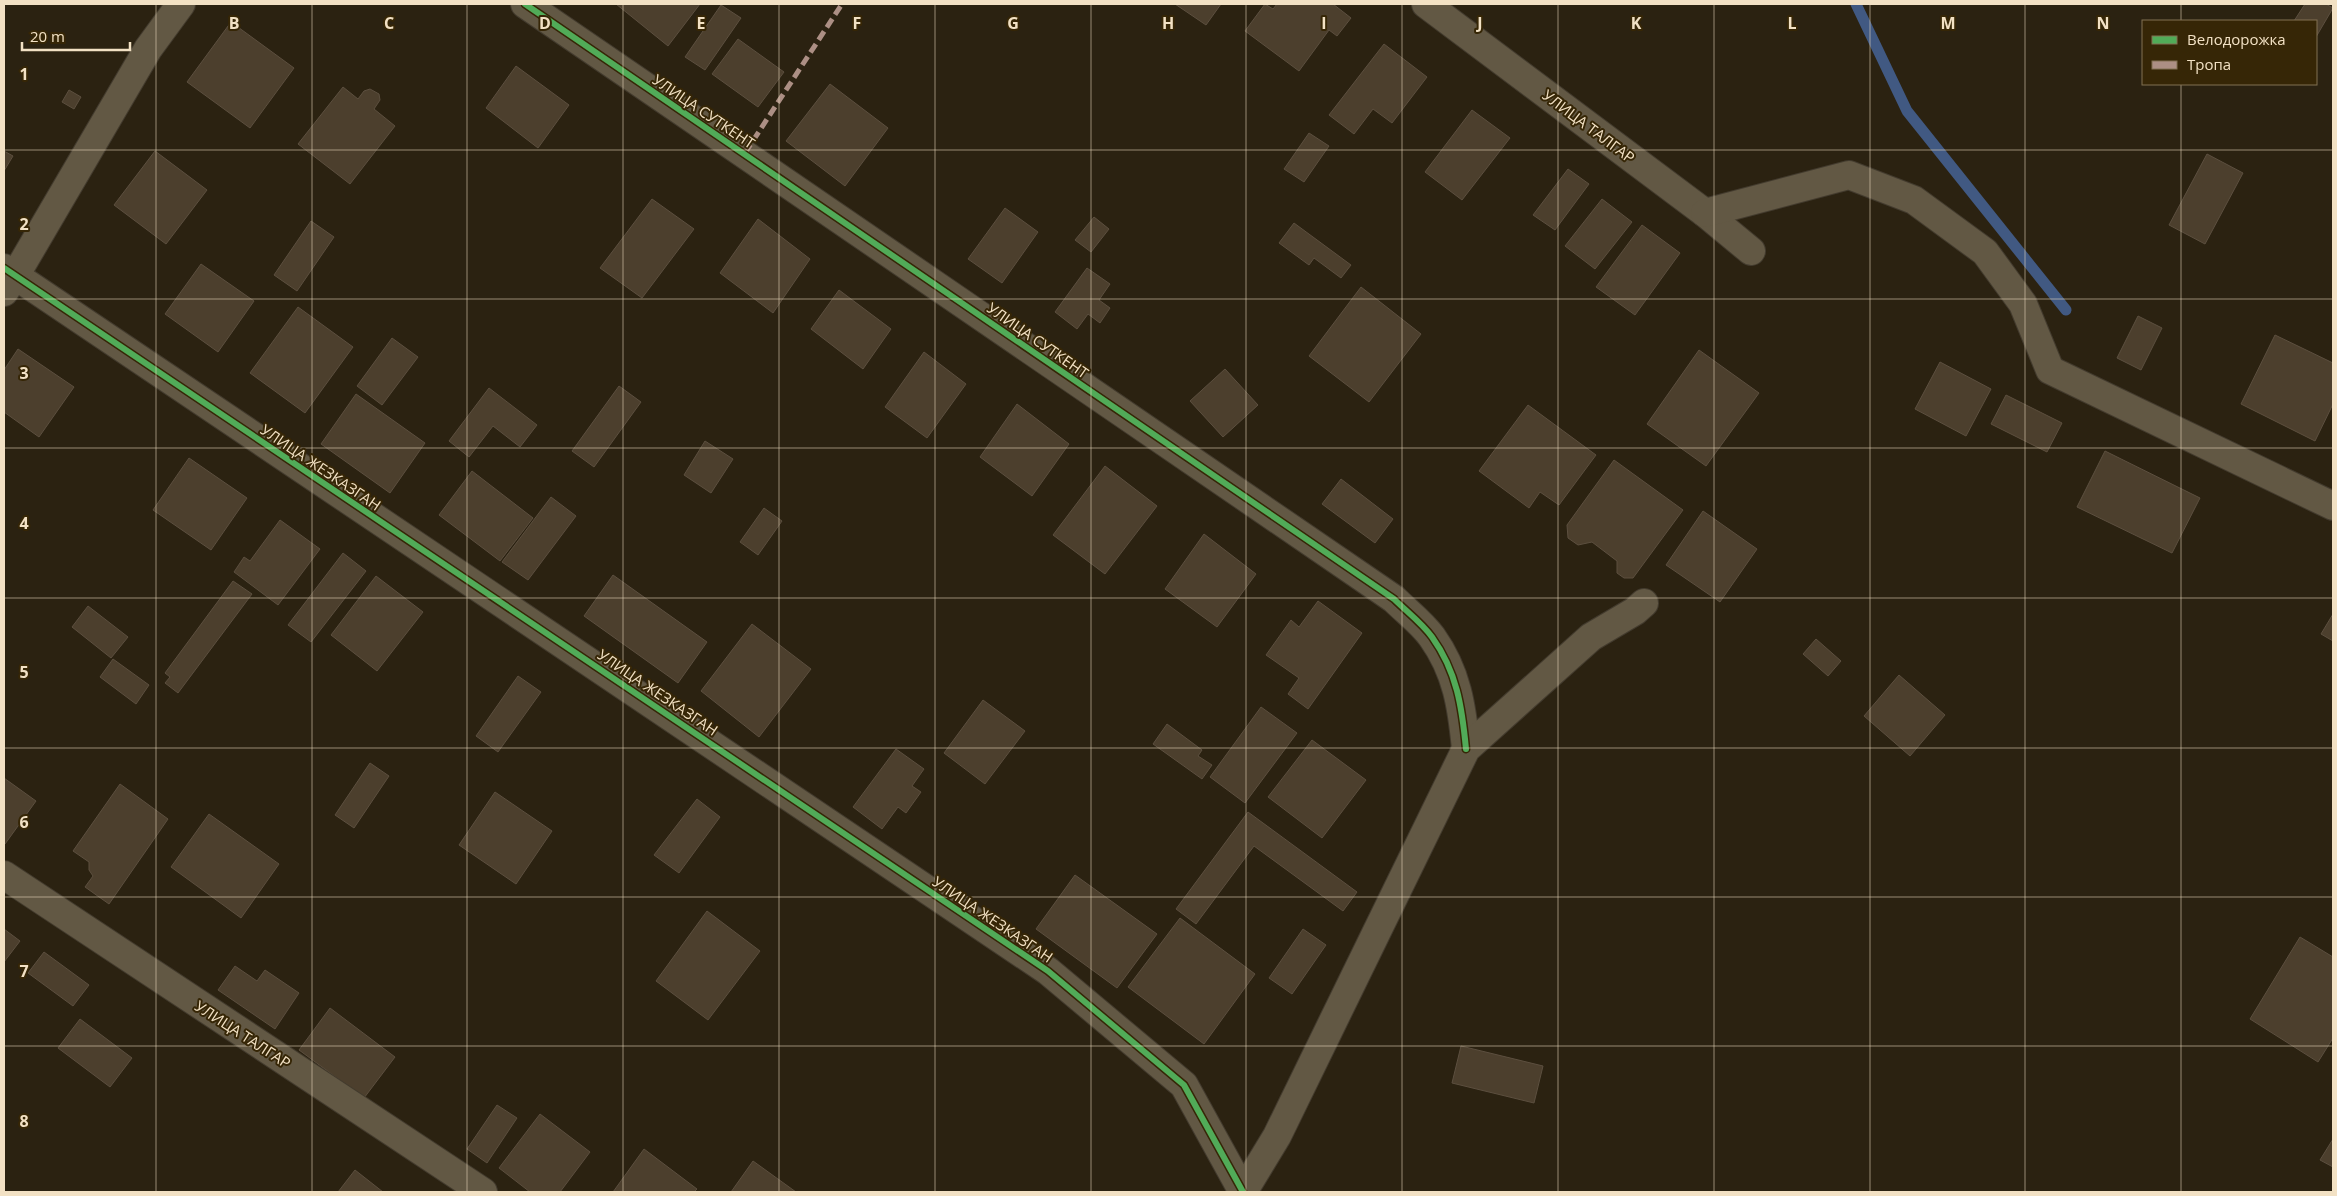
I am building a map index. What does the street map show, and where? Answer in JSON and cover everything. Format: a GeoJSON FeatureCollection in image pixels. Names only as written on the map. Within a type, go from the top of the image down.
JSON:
{"type":"FeatureCollection","features":[{"type":"Feature","properties":{"kind":"street"},"geometry":{"type":"LineString","coordinates":[[8,279],[148,49],[181,4]]}},
{"type":"Feature","properties":{"kind":"street","name":"УЛИЦА СУТКЕНТ"},"geometry":{"type":"LineString","coordinates":[[525,4],[1394,599],[1431,636],[1449,664],[1462,706],[1466,749]]}},
{"type":"Feature","properties":{"kind":"street","name":"УЛИЦА ТАЛГАР"},"geometry":{"type":"LineString","coordinates":[[1426,4],[1705,213],[1751,250]]}},
{"type":"Feature","properties":{"kind":"street"},"geometry":{"type":"LineString","coordinates":[[1705,213],[1849,175],[1914,200],[1985,252],[2023,304],[2050,370],[2333,506]]}},
{"type":"Feature","properties":{"kind":"street","name":"УЛИЦА ЖЕЗКАЗГАН"},"geometry":{"type":"LineString","coordinates":[[8,279],[1048,971],[1184,1085],[1243,1192]]}},
{"type":"Feature","properties":{"kind":"street"},"geometry":{"type":"LineString","coordinates":[[1243,1192],[1277,1136],[1466,749],[1591,637],[1644,603]]}},
{"type":"Feature","properties":{"kind":"street","name":"УЛИЦА ТАЛГАР"},"geometry":{"type":"LineString","coordinates":[[4,876],[483,1192]]}},
{"type":"Feature","properties":{"kind":"building"},"geometry":{"type":"Polygon","coordinates":[[[616,4],[700,4],[668,46],[616,4]]]}},
{"type":"Feature","properties":{"kind":"building"},"geometry":{"type":"Polygon","coordinates":[[[1175,4],[1221,4],[1206,25],[1175,4]]]}},
{"type":"Feature","properties":{"kind":"building"},"geometry":{"type":"Polygon","coordinates":[[[1265,4],[1273,9],[1277,4],[1333,4],[1351,18],[1337,36],[1329,30],[1299,71],[1245,31],[1265,4]]]}},
{"type":"Feature","properties":{"kind":"building"},"geometry":{"type":"Polygon","coordinates":[[[2305,4],[2326,4],[2333,8],[2317,35],[2317,20],[2295,20],[2305,4]]]}},
{"type":"Feature","properties":{"kind":"building"},"geometry":{"type":"Polygon","coordinates":[[[721,5],[741,18],[705,70],[685,57],[721,5]]]}},
{"type":"Feature","properties":{"kind":"building"},"geometry":{"type":"Polygon","coordinates":[[[231,22],[294,68],[250,128],[187,82],[231,22]]]}},
{"type":"Feature","properties":{"kind":"building"},"geometry":{"type":"Polygon","coordinates":[[[738,39],[784,72],[758,107],[712,74],[738,39]]]}},
{"type":"Feature","properties":{"kind":"building"},"geometry":{"type":"Polygon","coordinates":[[[1384,44],[1427,77],[1392,123],[1373,109],[1354,134],[1329,115],[1384,44]]]}},
{"type":"Feature","properties":{"kind":"building"},"geometry":{"type":"Polygon","coordinates":[[[516,66],[569,105],[538,148],[486,108],[516,66]]]}},
{"type":"Feature","properties":{"kind":"building"},"geometry":{"type":"Polygon","coordinates":[[[830,84],[888,128],[845,186],[786,141],[830,84]]]}},
{"type":"Feature","properties":{"kind":"building"},"geometry":{"type":"Polygon","coordinates":[[[343,87],[358,99],[364,91],[370,89],[379,94],[380,100],[374,109],[395,126],[350,184],[298,144],[343,87]]]}},
{"type":"Feature","properties":{"kind":"building"},"geometry":{"type":"Polygon","coordinates":[[[69,90],[81,97],[74,109],[62,102],[69,90]]]}},
{"type":"Feature","properties":{"kind":"building"},"geometry":{"type":"Polygon","coordinates":[[[1472,110],[1510,138],[1462,200],[1425,172],[1472,110]]]}},
{"type":"Feature","properties":{"kind":"building"},"geometry":{"type":"Polygon","coordinates":[[[1309,133],[1329,146],[1304,182],[1284,169],[1309,133]]]}},
{"type":"Feature","properties":{"kind":"building"},"geometry":{"type":"Polygon","coordinates":[[[4,151],[13,156],[4,171],[4,151]]]}},
{"type":"Feature","properties":{"kind":"building"},"geometry":{"type":"Polygon","coordinates":[[[155,151],[207,190],[166,244],[114,205],[155,151]]]}},
{"type":"Feature","properties":{"kind":"building"},"geometry":{"type":"Polygon","coordinates":[[[2207,154],[2243,173],[2205,244],[2169,225],[2207,154]]]}},
{"type":"Feature","properties":{"kind":"building"},"geometry":{"type":"Polygon","coordinates":[[[1568,169],[1589,184],[1555,230],[1533,215],[1568,169]]]}},
{"type":"Feature","properties":{"kind":"building"},"geometry":{"type":"Polygon","coordinates":[[[652,199],[694,229],[642,298],[600,268],[652,199]]]}},
{"type":"Feature","properties":{"kind":"building"},"geometry":{"type":"Polygon","coordinates":[[[1602,199],[1632,222],[1595,269],[1565,246],[1602,199]]]}},
{"type":"Feature","properties":{"kind":"building"},"geometry":{"type":"Polygon","coordinates":[[[1005,208],[1038,232],[1002,283],[968,259],[1005,208]]]}},
{"type":"Feature","properties":{"kind":"building"},"geometry":{"type":"Polygon","coordinates":[[[1094,217],[1109,229],[1091,252],[1075,240],[1094,217]]]}},
{"type":"Feature","properties":{"kind":"building"},"geometry":{"type":"Polygon","coordinates":[[[758,219],[810,259],[773,313],[720,273],[758,219]]]}},
{"type":"Feature","properties":{"kind":"building"},"geometry":{"type":"Polygon","coordinates":[[[311,221],[334,237],[297,291],[274,275],[311,221]]]}},
{"type":"Feature","properties":{"kind":"building"},"geometry":{"type":"Polygon","coordinates":[[[1294,223],[1351,265],[1341,278],[1314,258],[1309,265],[1279,243],[1294,223]]]}},
{"type":"Feature","properties":{"kind":"building"},"geometry":{"type":"Polygon","coordinates":[[[1642,225],[1680,253],[1635,315],[1596,287],[1642,225]]]}},
{"type":"Feature","properties":{"kind":"building"},"geometry":{"type":"Polygon","coordinates":[[[201,264],[254,301],[218,352],[165,314],[201,264]]]}},
{"type":"Feature","properties":{"kind":"building"},"geometry":{"type":"Polygon","coordinates":[[[1087,268],[1110,284],[1099,300],[1110,308],[1100,323],[1088,314],[1077,329],[1055,312],[1087,268]]]}},
{"type":"Feature","properties":{"kind":"building"},"geometry":{"type":"Polygon","coordinates":[[[1361,287],[1421,334],[1369,402],[1309,356],[1361,287]]]}},
{"type":"Feature","properties":{"kind":"building"},"geometry":{"type":"Polygon","coordinates":[[[839,290],[891,329],[863,369],[811,329],[839,290]]]}},
{"type":"Feature","properties":{"kind":"building"},"geometry":{"type":"Polygon","coordinates":[[[298,307],[353,347],[305,413],[250,373],[298,307]]]}},
{"type":"Feature","properties":{"kind":"building"},"geometry":{"type":"Polygon","coordinates":[[[2138,316],[2162,328],[2141,370],[2117,358],[2138,316]]]}},
{"type":"Feature","properties":{"kind":"building"},"geometry":{"type":"Polygon","coordinates":[[[2275,335],[2333,363],[2333,404],[2315,441],[2241,404],[2275,335]]]}},
{"type":"Feature","properties":{"kind":"building"},"geometry":{"type":"Polygon","coordinates":[[[392,338],[418,357],[382,405],[357,386],[392,338]]]}},
{"type":"Feature","properties":{"kind":"building"},"geometry":{"type":"Polygon","coordinates":[[[18,349],[74,387],[39,437],[4,412],[4,370],[18,349]]]}},
{"type":"Feature","properties":{"kind":"building"},"geometry":{"type":"Polygon","coordinates":[[[1699,350],[1759,393],[1706,466],[1647,424],[1699,350]]]}},
{"type":"Feature","properties":{"kind":"building"},"geometry":{"type":"Polygon","coordinates":[[[924,352],[966,384],[927,438],[885,407],[924,352]]]}},
{"type":"Feature","properties":{"kind":"building"},"geometry":{"type":"Polygon","coordinates":[[[1940,362],[1991,389],[1966,436],[1915,409],[1940,362]]]}},
{"type":"Feature","properties":{"kind":"building"},"geometry":{"type":"Polygon","coordinates":[[[1225,369],[1258,405],[1223,437],[1190,401],[1225,369]]]}},
{"type":"Feature","properties":{"kind":"building"},"geometry":{"type":"Polygon","coordinates":[[[619,386],[641,402],[594,467],[572,451],[619,386]]]}},
{"type":"Feature","properties":{"kind":"building"},"geometry":{"type":"Polygon","coordinates":[[[489,388],[537,425],[520,447],[493,426],[469,457],[449,441],[489,388]]]}},
{"type":"Feature","properties":{"kind":"building"},"geometry":{"type":"Polygon","coordinates":[[[356,394],[425,443],[390,493],[321,444],[356,394]]]}},
{"type":"Feature","properties":{"kind":"building"},"geometry":{"type":"Polygon","coordinates":[[[2006,395],[2062,423],[2047,452],[1991,424],[2006,395]]]}},
{"type":"Feature","properties":{"kind":"building"},"geometry":{"type":"Polygon","coordinates":[[[1017,404],[1069,444],[1032,496],[980,457],[1017,404]]]}},
{"type":"Feature","properties":{"kind":"building"},"geometry":{"type":"Polygon","coordinates":[[[1528,405],[1596,455],[1559,505],[1540,492],[1529,508],[1479,471],[1528,405]]]}},
{"type":"Feature","properties":{"kind":"building"},"geometry":{"type":"Polygon","coordinates":[[[705,441],[733,459],[711,493],[684,475],[705,441]]]}},
{"type":"Feature","properties":{"kind":"building"},"geometry":{"type":"Polygon","coordinates":[[[2105,451],[2200,498],[2172,553],[2077,507],[2105,451]]]}},
{"type":"Feature","properties":{"kind":"building"},"geometry":{"type":"Polygon","coordinates":[[[189,458],[247,498],[211,550],[153,510],[189,458]]]}},
{"type":"Feature","properties":{"kind":"building"},"geometry":{"type":"Polygon","coordinates":[[[1614,460],[1683,510],[1633,578],[1624,578],[1617,573],[1617,561],[1592,542],[1578,545],[1568,538],[1567,525],[1614,460]]]}},
{"type":"Feature","properties":{"kind":"building"},"geometry":{"type":"Polygon","coordinates":[[[1105,466],[1157,506],[1105,574],[1053,535],[1105,466]]]}},
{"type":"Feature","properties":{"kind":"building"},"geometry":{"type":"Polygon","coordinates":[[[472,471],[533,518],[500,561],[439,515],[472,471]]]}},
{"type":"Feature","properties":{"kind":"building"},"geometry":{"type":"Polygon","coordinates":[[[1341,479],[1393,519],[1375,543],[1322,504],[1341,479]]]}},
{"type":"Feature","properties":{"kind":"building"},"geometry":{"type":"Polygon","coordinates":[[[551,497],[576,516],[528,580],[502,562],[551,497]]]}},
{"type":"Feature","properties":{"kind":"building"},"geometry":{"type":"Polygon","coordinates":[[[764,508],[782,521],[758,555],[740,542],[764,508]]]}},
{"type":"Feature","properties":{"kind":"building"},"geometry":{"type":"Polygon","coordinates":[[[1703,511],[1757,549],[1720,602],[1666,565],[1703,511]]]}},
{"type":"Feature","properties":{"kind":"building"},"geometry":{"type":"Polygon","coordinates":[[[280,520],[320,549],[278,605],[234,572],[244,557],[250,561],[280,520]]]}},
{"type":"Feature","properties":{"kind":"building"},"geometry":{"type":"Polygon","coordinates":[[[1204,534],[1256,574],[1217,627],[1165,589],[1204,534]]]}},
{"type":"Feature","properties":{"kind":"building"},"geometry":{"type":"Polygon","coordinates":[[[343,553],[366,571],[311,642],[288,625],[343,553]]]}},
{"type":"Feature","properties":{"kind":"building"},"geometry":{"type":"Polygon","coordinates":[[[613,575],[707,642],[678,683],[584,616],[613,575]]]}},
{"type":"Feature","properties":{"kind":"building"},"geometry":{"type":"Polygon","coordinates":[[[376,576],[423,612],[377,671],[331,635],[376,576]]]}},
{"type":"Feature","properties":{"kind":"building"},"geometry":{"type":"Polygon","coordinates":[[[233,581],[252,594],[178,693],[165,683],[170,677],[165,673],[233,581]]]}},
{"type":"Feature","properties":{"kind":"building"},"geometry":{"type":"Polygon","coordinates":[[[1318,601],[1362,633],[1308,709],[1288,694],[1299,678],[1266,655],[1291,620],[1299,627],[1318,601]]]}},
{"type":"Feature","properties":{"kind":"building"},"geometry":{"type":"Polygon","coordinates":[[[88,606],[128,637],[111,658],[72,627],[88,606]]]}},
{"type":"Feature","properties":{"kind":"building"},"geometry":{"type":"Polygon","coordinates":[[[2333,614],[2333,641],[2321,634],[2333,614]]]}},
{"type":"Feature","properties":{"kind":"building"},"geometry":{"type":"Polygon","coordinates":[[[752,624],[811,669],[759,737],[701,691],[752,624]]]}},
{"type":"Feature","properties":{"kind":"building"},"geometry":{"type":"Polygon","coordinates":[[[1816,639],[1841,661],[1828,676],[1803,654],[1816,639]]]}},
{"type":"Feature","properties":{"kind":"building"},"geometry":{"type":"Polygon","coordinates":[[[113,659],[149,685],[136,704],[100,677],[113,659]]]}},
{"type":"Feature","properties":{"kind":"building"},"geometry":{"type":"Polygon","coordinates":[[[1899,675],[1945,715],[1910,756],[1864,716],[1899,675]]]}},
{"type":"Feature","properties":{"kind":"building"},"geometry":{"type":"Polygon","coordinates":[[[518,676],[541,692],[498,752],[476,736],[518,676]]]}},
{"type":"Feature","properties":{"kind":"building"},"geometry":{"type":"Polygon","coordinates":[[[983,700],[1025,731],[985,784],[944,753],[983,700]]]}},
{"type":"Feature","properties":{"kind":"building"},"geometry":{"type":"Polygon","coordinates":[[[1261,707],[1297,733],[1245,803],[1210,777],[1261,707]]]}},
{"type":"Feature","properties":{"kind":"building"},"geometry":{"type":"Polygon","coordinates":[[[1167,724],[1202,750],[1198,756],[1212,765],[1202,779],[1153,744],[1167,724]]]}},
{"type":"Feature","properties":{"kind":"building"},"geometry":{"type":"Polygon","coordinates":[[[1312,740],[1366,780],[1322,838],[1268,797],[1312,740]]]}},
{"type":"Feature","properties":{"kind":"building"},"geometry":{"type":"Polygon","coordinates":[[[896,749],[924,769],[912,786],[921,792],[906,813],[898,807],[882,829],[853,807],[896,749]]]}},
{"type":"Feature","properties":{"kind":"building"},"geometry":{"type":"Polygon","coordinates":[[[370,763],[389,776],[354,828],[335,815],[370,763]]]}},
{"type":"Feature","properties":{"kind":"building"},"geometry":{"type":"Polygon","coordinates":[[[4,778],[36,801],[5,844],[4,843],[4,778]]]}},
{"type":"Feature","properties":{"kind":"building"},"geometry":{"type":"Polygon","coordinates":[[[120,784],[168,819],[109,904],[85,887],[93,876],[89,870],[89,862],[73,851],[120,784]]]}},
{"type":"Feature","properties":{"kind":"building"},"geometry":{"type":"Polygon","coordinates":[[[495,792],[552,831],[516,884],[459,845],[495,792]]]}},
{"type":"Feature","properties":{"kind":"building"},"geometry":{"type":"Polygon","coordinates":[[[697,799],[720,817],[679,873],[654,855],[697,799]]]}},
{"type":"Feature","properties":{"kind":"building"},"geometry":{"type":"Polygon","coordinates":[[[1248,812],[1357,892],[1343,911],[1254,846],[1196,924],[1176,909],[1248,812]]]}},
{"type":"Feature","properties":{"kind":"building"},"geometry":{"type":"Polygon","coordinates":[[[209,814],[279,864],[241,918],[171,867],[209,814]]]}},
{"type":"Feature","properties":{"kind":"building"},"geometry":{"type":"Polygon","coordinates":[[[1075,875],[1157,934],[1117,988],[1036,929],[1075,875]]]}},
{"type":"Feature","properties":{"kind":"building"},"geometry":{"type":"Polygon","coordinates":[[[707,911],[760,951],[708,1020],[656,981],[707,911]]]}},
{"type":"Feature","properties":{"kind":"building"},"geometry":{"type":"Polygon","coordinates":[[[1180,918],[1255,974],[1204,1044],[1128,987],[1180,918]]]}},
{"type":"Feature","properties":{"kind":"building"},"geometry":{"type":"Polygon","coordinates":[[[4,929],[20,941],[4,962],[4,929]]]}},
{"type":"Feature","properties":{"kind":"building"},"geometry":{"type":"Polygon","coordinates":[[[1303,929],[1326,945],[1292,994],[1269,978],[1303,929]]]}},
{"type":"Feature","properties":{"kind":"building"},"geometry":{"type":"Polygon","coordinates":[[[2300,937],[2333,957],[2333,1038],[2318,1062],[2250,1019],[2300,937]]]}},
{"type":"Feature","properties":{"kind":"building"},"geometry":{"type":"Polygon","coordinates":[[[44,952],[89,985],[73,1006],[28,973],[44,952]]]}},
{"type":"Feature","properties":{"kind":"building"},"geometry":{"type":"Polygon","coordinates":[[[235,966],[257,981],[265,970],[299,993],[275,1029],[218,990],[235,966]]]}},
{"type":"Feature","properties":{"kind":"building"},"geometry":{"type":"Polygon","coordinates":[[[330,1008],[395,1057],[364,1098],[299,1050],[330,1008]]]}},
{"type":"Feature","properties":{"kind":"building"},"geometry":{"type":"Polygon","coordinates":[[[80,1019],[132,1058],[110,1087],[58,1048],[80,1019]]]}},
{"type":"Feature","properties":{"kind":"building"},"geometry":{"type":"Polygon","coordinates":[[[1461,1046],[1543,1066],[1534,1103],[1452,1083],[1461,1046]]]}},
{"type":"Feature","properties":{"kind":"building"},"geometry":{"type":"Polygon","coordinates":[[[497,1105],[517,1118],[487,1163],[467,1149],[497,1105]]]}},
{"type":"Feature","properties":{"kind":"building"},"geometry":{"type":"Polygon","coordinates":[[[540,1114],[590,1152],[560,1192],[530,1192],[499,1168],[540,1114]]]}},
{"type":"Feature","properties":{"kind":"building"},"geometry":{"type":"Polygon","coordinates":[[[2333,1139],[2333,1167],[2320,1160],[2333,1139]]]}},
{"type":"Feature","properties":{"kind":"building"},"geometry":{"type":"Polygon","coordinates":[[[644,1149],[697,1189],[694,1192],[613,1192],[644,1149]]]}},
{"type":"Feature","properties":{"kind":"building"},"geometry":{"type":"Polygon","coordinates":[[[753,1161],[796,1192],[731,1192],[753,1161]]]}},
{"type":"Feature","properties":{"kind":"building"},"geometry":{"type":"Polygon","coordinates":[[[355,1170],[383,1192],[338,1192],[355,1170]]]}},
{"type":"Feature","properties":{"kind":"waterway"},"geometry":{"type":"LineString","coordinates":[[1856,4],[1907,111],[2066,310]]}},
{"type":"Feature","properties":{"kind":"marked path"},"geometry":{"type":"LineString","coordinates":[[745,153],[842,4]]}},
{"type":"Feature","properties":{"kind":"cycle path"},"geometry":{"type":"LineString","coordinates":[[525,4],[1394,599],[1428,632],[1447,663],[1457,690],[1463,719],[1466,749]]}},
{"type":"Feature","properties":{"kind":"cycle path"},"geometry":{"type":"LineString","coordinates":[[4,268],[1048,971],[1184,1085],[1243,1192]]}}]}
